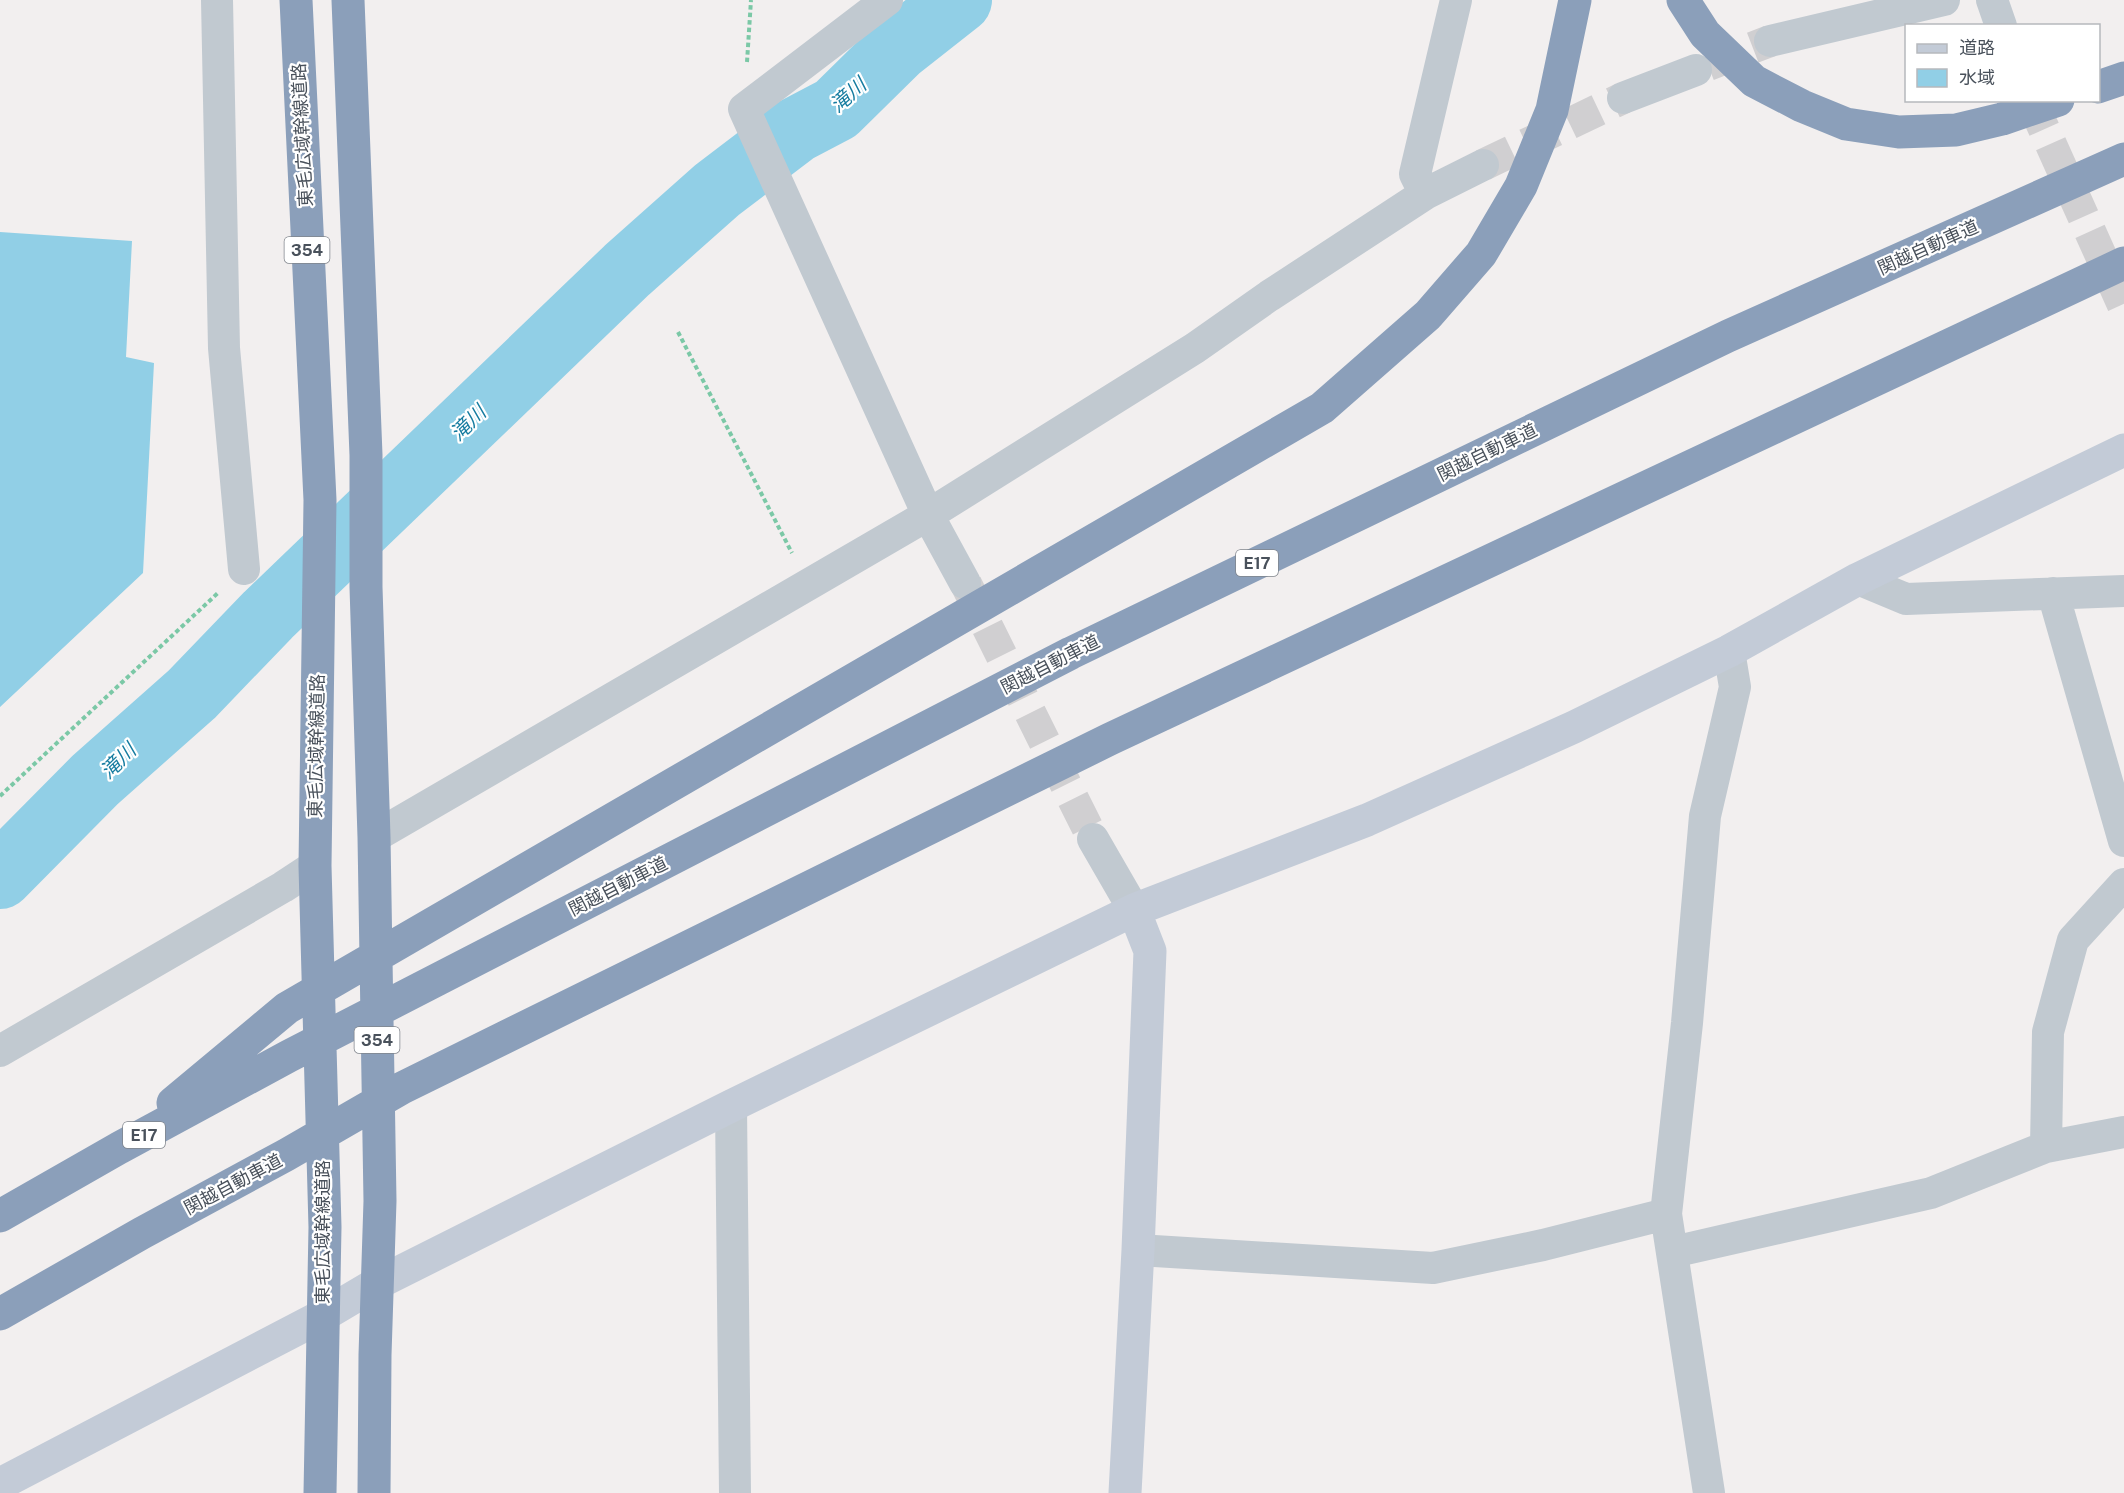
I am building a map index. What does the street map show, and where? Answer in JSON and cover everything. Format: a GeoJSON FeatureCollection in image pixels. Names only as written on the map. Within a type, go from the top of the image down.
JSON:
{"type":"FeatureCollection","features":[{"type":"Feature","properties":{"kind":"highway","name":"東毛広域幹線道路"},"geometry":{"type":"LineString","coordinates":[[296,0],[320,500],[315,866],[325,1227],[320,1493]]}},
{"type":"Feature","properties":{"kind":"highway","name":"354"},"geometry":{"type":"LineString","coordinates":[[348,0],[366,455],[366,587],[374,837],[380,1201],[376,1284],[374,1493]]}},
{"type":"Feature","properties":{"kind":"highway"},"geometry":{"type":"LineString","coordinates":[[119,1148],[287,1008],[1322,408],[1428,315],[1481,254],[1521,186],[1552,110],[1575,0]]}},
{"type":"Feature","properties":{"kind":"highway"},"geometry":{"type":"LineString","coordinates":[[1683,0],[1705,33],[1754,81],[1802,106],[1846,124],[1899,132],[1956,130],[2002,119],[2052,102]]}},
{"type":"Feature","properties":{"kind":"highway"},"geometry":{"type":"LineString","coordinates":[[2100,86],[2124,78]]}},
{"type":"Feature","properties":{"kind":"highway","name":"関越自動車道"},"geometry":{"type":"LineString","coordinates":[[0,1216],[119,1148],[289,1056],[1071,653],[1728,336],[2124,159]]}},
{"type":"Feature","properties":{"kind":"highway","name":"関越自動車道"},"geometry":{"type":"LineString","coordinates":[[0,1314],[402,1088],[1110,739],[2124,263]]}},
{"type":"Feature","properties":{"kind":"highway"},"geometry":{"type":"LineString","coordinates":[[0,1333],[142,1233]]}},
{"type":"Feature","properties":{"kind":"street"},"geometry":{"type":"LineString","coordinates":[[217,0],[224,348],[244,570]]}},
{"type":"Feature","properties":{"kind":"street"},"geometry":{"type":"LineString","coordinates":[[887,0],[747,115],[928,514],[965,583]]}},
{"type":"Feature","properties":{"kind":"street"},"geometry":{"type":"LineString","coordinates":[[1425,194],[1415,174],[1456,0]]}},
{"type":"Feature","properties":{"kind":"street"},"geometry":{"type":"LineString","coordinates":[[1770,41],[1944,0]]}},
{"type":"Feature","properties":{"kind":"street"},"geometry":{"type":"LineString","coordinates":[[1992,0],[2000,24]]}},
{"type":"Feature","properties":{"kind":"street"},"geometry":{"type":"LineString","coordinates":[[1623,98],[1695,70]]}},
{"type":"Feature","properties":{"kind":"street"},"geometry":{"type":"LineString","coordinates":[[374,837],[928,514],[1195,348],[1269,296],[1425,194],[1483,165]]}},
{"type":"Feature","properties":{"kind":"street"},"geometry":{"type":"LineString","coordinates":[[0,1484],[322,1316],[376,1284],[731,1106],[1134,910],[1367,820],[1574,727],[1729,651],[1858,579],[2124,450]]}},
{"type":"Feature","properties":{"kind":"street"},"geometry":{"type":"LineString","coordinates":[[1858,579],[1906,599],[2124,591]]}},
{"type":"Feature","properties":{"kind":"street"},"geometry":{"type":"LineString","coordinates":[[2053,593],[2124,841]]}},
{"type":"Feature","properties":{"kind":"street"},"geometry":{"type":"LineString","coordinates":[[1709,1493],[1666,1214],[1687,1023],[1704,816],[1735,687],[1729,651]]}},
{"type":"Feature","properties":{"kind":"street"},"geometry":{"type":"LineString","coordinates":[[1093,839],[1134,910],[1150,951],[1125,1493]]}},
{"type":"Feature","properties":{"kind":"street"},"geometry":{"type":"LineString","coordinates":[[0,1051],[283,887],[315,866]]}},
{"type":"Feature","properties":{"kind":"street"},"geometry":{"type":"LineString","coordinates":[[2046,1147],[2048,1032],[2073,940],[2124,884]]}},
{"type":"Feature","properties":{"kind":"street"},"geometry":{"type":"LineString","coordinates":[[731,1106],[735,1493]]}},
{"type":"Feature","properties":{"kind":"street"},"geometry":{"type":"LineString","coordinates":[[1673,1252],[1931,1193],[2046,1147],[2124,1132]]}},
{"type":"Feature","properties":{"kind":"street"},"geometry":{"type":"LineString","coordinates":[[1138,1250],[1433,1268],[1543,1245],[1666,1214]]}},
{"type":"Feature","properties":{"kind":"path"},"geometry":{"type":"LineString","coordinates":[[747,115],[751,0]]}},
{"type":"Feature","properties":{"kind":"path"},"geometry":{"type":"LineString","coordinates":[[678,332],[808,584]]}},
{"type":"Feature","properties":{"kind":"path"},"geometry":{"type":"LineString","coordinates":[[0,796],[244,570]]}},
{"type":"Feature","properties":{"kind":"water"},"geometry":{"type":"Polygon","coordinates":[[[0,232],[132,241],[126,357],[154,363],[143,573],[0,707],[0,232]]]}},
{"type":"Feature","properties":{"kind":"waterway","name":"滝川"},"geometry":{"type":"LineString","coordinates":[[0,876],[95,780],[192,694],[268,615],[627,270],[717,190],[796,130],[836,109],[898,48],[959,0]]}},
{"type":"Feature","properties":{"kind":"tunnel"},"geometry":{"type":"LineString","coordinates":[[1708,65],[1770,41]]}},
{"type":"Feature","properties":{"kind":"tunnel"},"geometry":{"type":"LineString","coordinates":[[1483,165],[1623,98]]}},
{"type":"Feature","properties":{"kind":"tunnel"},"geometry":{"type":"LineString","coordinates":[[2032,102],[2124,307]]}},
{"type":"Feature","properties":{"kind":"tunnel"},"geometry":{"type":"LineString","coordinates":[[966,584],[1093,839]]}}]}
